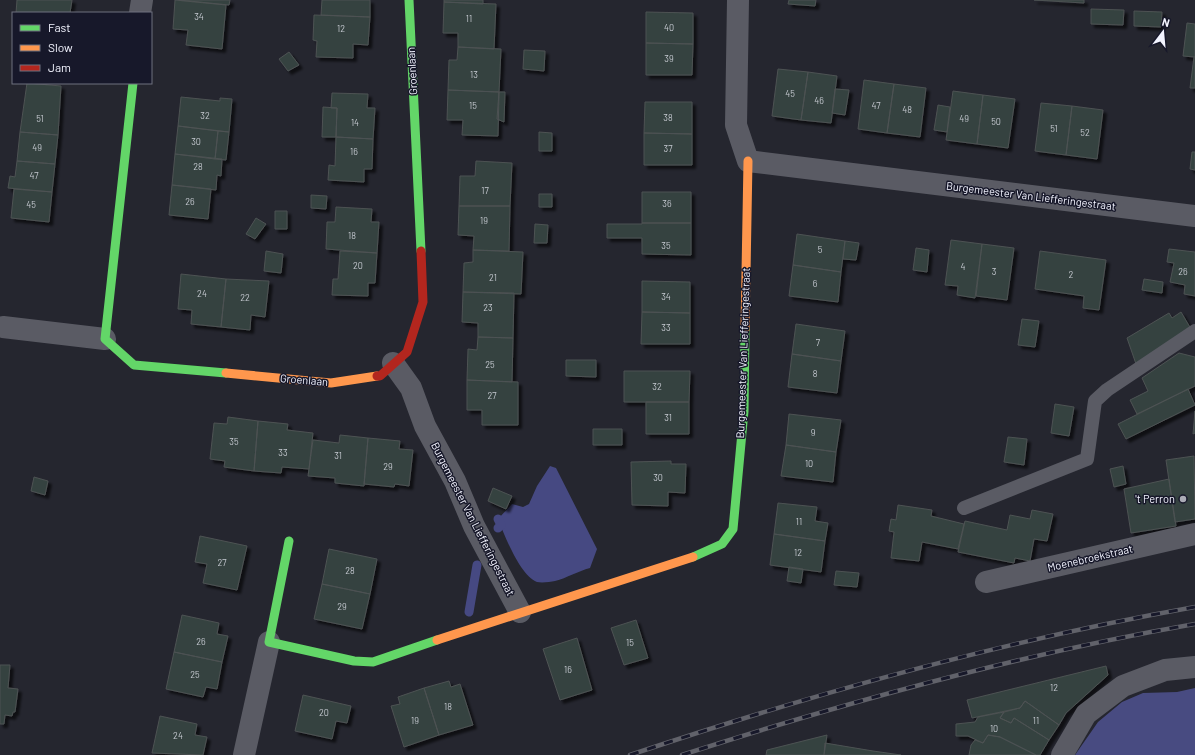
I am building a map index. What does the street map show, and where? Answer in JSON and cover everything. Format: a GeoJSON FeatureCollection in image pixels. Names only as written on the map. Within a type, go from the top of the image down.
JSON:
{"type":"FeatureCollection","features":[{"type":"Feature","properties":{"kind":"street"},"geometry":{"type":"LineString","coordinates":[[140,12],[142,0]]}},
{"type":"Feature","properties":{"kind":"street","name":"Groenlaan"},"geometry":{"type":"LineString","coordinates":[[105,339],[134,364],[331,383],[380,376],[407,352],[423,302],[409,0]]}},
{"type":"Feature","properties":{"kind":"street","name":"Burgemeester Van Liefferingestraat"},"geometry":{"type":"LineString","coordinates":[[269,642],[354,661],[373,662],[520,612],[696,556],[722,544],[733,528],[744,411],[748,161],[736,125],[738,0]]}},
{"type":"Feature","properties":{"kind":"street"},"geometry":{"type":"LineString","coordinates":[[3,327],[105,339],[133,84]]}},
{"type":"Feature","properties":{"kind":"street","name":"Burgemeester Van Liefferingestraat"},"geometry":{"type":"LineString","coordinates":[[748,161],[1195,216]]}},
{"type":"Feature","properties":{"kind":"street","name":"Burgemeester Van Liefferingestraat"},"geometry":{"type":"LineString","coordinates":[[393,363],[411,388],[426,426],[455,481],[474,526],[520,612]]}},
{"type":"Feature","properties":{"kind":"street","name":"Moenebroekstraat"},"geometry":{"type":"LineString","coordinates":[[986,582],[1195,534]]}},
{"type":"Feature","properties":{"kind":"street"},"geometry":{"type":"LineString","coordinates":[[244,755],[269,642],[289,541]]}},
{"type":"Feature","properties":{"kind":"street"},"geometry":{"type":"LineString","coordinates":[[1062,755],[1086,714],[1123,686],[1165,670],[1195,667]]}},
{"type":"Feature","properties":{"kind":"lane"},"geometry":{"type":"LineString","coordinates":[[964,508],[1087,459],[1095,401],[1107,390],[1195,332]]}},
{"type":"Feature","properties":{"kind":"shaded area"},"geometry":{"type":"Polygon","coordinates":[[[550,466],[556,468],[597,549],[590,568],[555,581],[537,582],[525,572],[513,554],[498,519],[512,504],[523,507],[529,504],[537,486],[550,466]]]}},
{"type":"Feature","properties":{"kind":"shaded area"},"geometry":{"type":"Polygon","coordinates":[[[1195,688],[1195,755],[1075,755],[1098,722],[1122,702],[1143,693],[1177,692],[1195,688]]]}},
{"type":"Feature","properties":{"kind":"building"},"geometry":{"type":"Polygon","coordinates":[[[17,0],[72,0],[70,12],[16,12],[17,0]]]}},
{"type":"Feature","properties":{"kind":"building"},"geometry":{"type":"Polygon","coordinates":[[[175,0],[226,5],[222,49],[186,45],[188,30],[173,29],[175,0]]]}},
{"type":"Feature","properties":{"kind":"building"},"geometry":{"type":"Polygon","coordinates":[[[179,0],[230,0],[229,5],[179,0]]]}},
{"type":"Feature","properties":{"kind":"building"},"geometry":{"type":"Polygon","coordinates":[[[322,0],[370,0],[370,17],[321,15],[322,0]]]}},
{"type":"Feature","properties":{"kind":"building"},"geometry":{"type":"Polygon","coordinates":[[[444,0],[483,0],[483,4],[444,2],[444,0]]]}},
{"type":"Feature","properties":{"kind":"building"},"geometry":{"type":"Polygon","coordinates":[[[789,0],[816,0],[815,6],[788,4],[789,0]]]}},
{"type":"Feature","properties":{"kind":"building"},"geometry":{"type":"Polygon","coordinates":[[[1034,0],[1084,0],[1084,3],[1034,0]]]}},
{"type":"Feature","properties":{"kind":"building"},"geometry":{"type":"Polygon","coordinates":[[[444,2],[496,4],[494,49],[458,47],[458,33],[443,33],[444,2]]]}},
{"type":"Feature","properties":{"kind":"building"},"geometry":{"type":"Polygon","coordinates":[[[1091,9],[1124,10],[1123,25],[1091,24],[1091,9]]]}},
{"type":"Feature","properties":{"kind":"building"},"geometry":{"type":"Polygon","coordinates":[[[1134,11],[1162,12],[1161,27],[1134,26],[1134,11]]]}},
{"type":"Feature","properties":{"kind":"building"},"geometry":{"type":"Polygon","coordinates":[[[646,12],[693,13],[693,44],[646,43],[646,12]]]}},
{"type":"Feature","properties":{"kind":"building"},"geometry":{"type":"Polygon","coordinates":[[[314,15],[370,17],[368,45],[353,44],[353,58],[316,57],[317,41],[313,40],[314,15]]]}},
{"type":"Feature","properties":{"kind":"building"},"geometry":{"type":"Polygon","coordinates":[[[1187,23],[1195,24],[1195,57],[1183,56],[1187,23]]]}},
{"type":"Feature","properties":{"kind":"building"},"geometry":{"type":"Polygon","coordinates":[[[646,43],[693,44],[692,75],[646,75],[646,43]]]}},
{"type":"Feature","properties":{"kind":"building"},"geometry":{"type":"Polygon","coordinates":[[[458,47],[501,49],[499,92],[448,90],[449,60],[457,60],[458,47]]]}},
{"type":"Feature","properties":{"kind":"building"},"geometry":{"type":"Polygon","coordinates":[[[524,50],[545,51],[544,71],[523,69],[524,50]]]}},
{"type":"Feature","properties":{"kind":"building"},"geometry":{"type":"Polygon","coordinates":[[[289,52],[299,65],[288,71],[279,59],[289,52]]]}},
{"type":"Feature","properties":{"kind":"building"},"geometry":{"type":"Polygon","coordinates":[[[1194,57],[1195,88],[1190,88],[1194,57]]]}},
{"type":"Feature","properties":{"kind":"building"},"geometry":{"type":"Polygon","coordinates":[[[778,69],[808,72],[801,120],[772,116],[778,69]]]}},
{"type":"Feature","properties":{"kind":"building"},"geometry":{"type":"Polygon","coordinates":[[[808,72],[837,76],[831,123],[801,120],[808,72]]]}},
{"type":"Feature","properties":{"kind":"building"},"geometry":{"type":"Polygon","coordinates":[[[864,80],[894,84],[887,133],[858,129],[864,80]]]}},
{"type":"Feature","properties":{"kind":"building"},"geometry":{"type":"Polygon","coordinates":[[[27,84],[61,86],[58,135],[20,132],[27,84]]]}},
{"type":"Feature","properties":{"kind":"building"},"geometry":{"type":"Polygon","coordinates":[[[894,84],[926,88],[920,137],[887,133],[894,84]]]}},
{"type":"Feature","properties":{"kind":"building"},"geometry":{"type":"Polygon","coordinates":[[[835,89],[849,90],[845,115],[832,113],[835,89]]]}},
{"type":"Feature","properties":{"kind":"building"},"geometry":{"type":"Polygon","coordinates":[[[448,90],[499,92],[498,136],[462,135],[463,120],[447,120],[448,90]]]}},
{"type":"Feature","properties":{"kind":"building"},"geometry":{"type":"Polygon","coordinates":[[[953,91],[983,95],[977,144],[946,140],[953,91]]]}},
{"type":"Feature","properties":{"kind":"building"},"geometry":{"type":"Polygon","coordinates":[[[499,92],[505,92],[504,122],[497,119],[499,92]]]}},
{"type":"Feature","properties":{"kind":"building"},"geometry":{"type":"Polygon","coordinates":[[[332,93],[368,94],[367,108],[375,108],[373,139],[336,137],[337,108],[331,108],[332,93]]]}},
{"type":"Feature","properties":{"kind":"building"},"geometry":{"type":"Polygon","coordinates":[[[983,95],[1015,99],[1008,148],[977,144],[983,95]]]}},
{"type":"Feature","properties":{"kind":"building"},"geometry":{"type":"Polygon","coordinates":[[[181,97],[220,101],[220,98],[232,99],[229,132],[178,126],[181,97]]]}},
{"type":"Feature","properties":{"kind":"building"},"geometry":{"type":"Polygon","coordinates":[[[645,102],[692,102],[692,134],[644,133],[645,102]]]}},
{"type":"Feature","properties":{"kind":"building"},"geometry":{"type":"Polygon","coordinates":[[[1041,103],[1072,106],[1066,155],[1035,151],[1041,103]]]}},
{"type":"Feature","properties":{"kind":"building"},"geometry":{"type":"Polygon","coordinates":[[[938,105],[950,107],[947,132],[934,130],[938,105]]]}},
{"type":"Feature","properties":{"kind":"building"},"geometry":{"type":"Polygon","coordinates":[[[1072,106],[1103,110],[1097,159],[1066,155],[1072,106]]]}},
{"type":"Feature","properties":{"kind":"building"},"geometry":{"type":"Polygon","coordinates":[[[323,107],[337,108],[336,137],[322,137],[323,107]]]}},
{"type":"Feature","properties":{"kind":"building"},"geometry":{"type":"Polygon","coordinates":[[[178,126],[218,131],[215,159],[175,154],[178,126]]]}},
{"type":"Feature","properties":{"kind":"building"},"geometry":{"type":"Polygon","coordinates":[[[218,131],[229,132],[226,160],[215,159],[218,131]]]}},
{"type":"Feature","properties":{"kind":"building"},"geometry":{"type":"Polygon","coordinates":[[[20,132],[58,135],[55,164],[17,161],[20,132]]]}},
{"type":"Feature","properties":{"kind":"building"},"geometry":{"type":"Polygon","coordinates":[[[539,132],[552,133],[552,151],[539,151],[539,132]]]}},
{"type":"Feature","properties":{"kind":"building"},"geometry":{"type":"Polygon","coordinates":[[[644,133],[692,134],[692,165],[644,165],[644,133]]]}},
{"type":"Feature","properties":{"kind":"building"},"geometry":{"type":"Polygon","coordinates":[[[336,137],[373,139],[372,169],[364,169],[364,182],[328,180],[329,165],[335,166],[336,137]]]}},
{"type":"Feature","properties":{"kind":"building"},"geometry":{"type":"Polygon","coordinates":[[[1192,152],[1195,152],[1195,170],[1190,169],[1192,152]]]}},
{"type":"Feature","properties":{"kind":"building"},"geometry":{"type":"Polygon","coordinates":[[[175,154],[222,159],[221,176],[217,175],[216,190],[172,185],[175,154]]]}},
{"type":"Feature","properties":{"kind":"building"},"geometry":{"type":"Polygon","coordinates":[[[17,161],[55,164],[52,192],[8,188],[10,176],[15,177],[17,161]]]}},
{"type":"Feature","properties":{"kind":"building"},"geometry":{"type":"Polygon","coordinates":[[[476,161],[512,163],[510,206],[459,206],[460,176],[475,176],[476,161]]]}},
{"type":"Feature","properties":{"kind":"building"},"geometry":{"type":"Polygon","coordinates":[[[172,185],[211,189],[208,219],[169,215],[172,185]]]}},
{"type":"Feature","properties":{"kind":"building"},"geometry":{"type":"Polygon","coordinates":[[[14,189],[52,192],[49,222],[11,218],[14,189]]]}},
{"type":"Feature","properties":{"kind":"building"},"geometry":{"type":"Polygon","coordinates":[[[642,192],[691,192],[691,223],[642,223],[642,192]]]}},
{"type":"Feature","properties":{"kind":"building"},"geometry":{"type":"Polygon","coordinates":[[[539,194],[552,194],[552,207],[539,207],[539,194]]]}},
{"type":"Feature","properties":{"kind":"building"},"geometry":{"type":"Polygon","coordinates":[[[311,195],[327,196],[326,209],[311,208],[311,195]]]}},
{"type":"Feature","properties":{"kind":"building"},"geometry":{"type":"Polygon","coordinates":[[[459,206],[510,206],[509,251],[473,250],[474,236],[458,235],[459,206]]]}},
{"type":"Feature","properties":{"kind":"building"},"geometry":{"type":"Polygon","coordinates":[[[336,207],[372,209],[371,222],[379,222],[377,253],[326,249],[327,222],[335,222],[336,207]]]}},
{"type":"Feature","properties":{"kind":"building"},"geometry":{"type":"Polygon","coordinates":[[[275,211],[287,211],[287,229],[275,229],[275,211]]]}},
{"type":"Feature","properties":{"kind":"building"},"geometry":{"type":"Polygon","coordinates":[[[256,218],[266,224],[255,239],[246,234],[256,218]]]}},
{"type":"Feature","properties":{"kind":"building"},"geometry":{"type":"Polygon","coordinates":[[[691,223],[691,255],[642,254],[642,238],[607,238],[607,224],[691,223]]]}},
{"type":"Feature","properties":{"kind":"building"},"geometry":{"type":"Polygon","coordinates":[[[535,224],[548,225],[547,243],[534,243],[535,224]]]}},
{"type":"Feature","properties":{"kind":"building"},"geometry":{"type":"Polygon","coordinates":[[[797,234],[845,241],[841,272],[793,265],[797,234]]]}},
{"type":"Feature","properties":{"kind":"building"},"geometry":{"type":"Polygon","coordinates":[[[951,240],[982,244],[975,298],[957,295],[958,286],[945,285],[951,240]]]}},
{"type":"Feature","properties":{"kind":"building"},"geometry":{"type":"Polygon","coordinates":[[[845,241],[859,243],[856,260],[843,259],[845,241]]]}},
{"type":"Feature","properties":{"kind":"building"},"geometry":{"type":"Polygon","coordinates":[[[982,244],[1014,248],[1007,300],[976,296],[982,244]]]}},
{"type":"Feature","properties":{"kind":"building"},"geometry":{"type":"Polygon","coordinates":[[[916,248],[929,250],[927,272],[913,270],[916,248]]]}},
{"type":"Feature","properties":{"kind":"building"},"geometry":{"type":"Polygon","coordinates":[[[1169,249],[1195,252],[1195,296],[1184,294],[1185,285],[1170,282],[1174,263],[1167,262],[1169,249]]]}},
{"type":"Feature","properties":{"kind":"building"},"geometry":{"type":"Polygon","coordinates":[[[473,250],[523,252],[521,294],[463,292],[464,263],[473,262],[473,250]]]}},
{"type":"Feature","properties":{"kind":"building"},"geometry":{"type":"Polygon","coordinates":[[[266,251],[283,254],[281,273],[264,271],[266,251]]]}},
{"type":"Feature","properties":{"kind":"building"},"geometry":{"type":"Polygon","coordinates":[[[340,251],[377,253],[375,283],[368,283],[368,296],[332,295],[333,279],[338,279],[340,251]]]}},
{"type":"Feature","properties":{"kind":"building"},"geometry":{"type":"Polygon","coordinates":[[[1040,251],[1106,260],[1099,310],[1083,308],[1084,296],[1035,289],[1040,251]]]}},
{"type":"Feature","properties":{"kind":"building"},"geometry":{"type":"Polygon","coordinates":[[[793,265],[841,272],[838,302],[789,296],[793,265]]]}},
{"type":"Feature","properties":{"kind":"building"},"geometry":{"type":"Polygon","coordinates":[[[181,274],[226,279],[221,327],[191,324],[192,310],[178,309],[181,274]]]}},
{"type":"Feature","properties":{"kind":"building"},"geometry":{"type":"Polygon","coordinates":[[[226,279],[269,281],[265,317],[251,315],[250,330],[221,327],[226,279]]]}},
{"type":"Feature","properties":{"kind":"building"},"geometry":{"type":"Polygon","coordinates":[[[1144,279],[1163,282],[1162,293],[1142,290],[1144,279]]]}},
{"type":"Feature","properties":{"kind":"building"},"geometry":{"type":"Polygon","coordinates":[[[642,281],[690,282],[690,313],[642,312],[642,281]]]}},
{"type":"Feature","properties":{"kind":"building"},"geometry":{"type":"Polygon","coordinates":[[[463,292],[514,293],[513,338],[478,337],[478,323],[462,322],[463,292]]]}},
{"type":"Feature","properties":{"kind":"building"},"geometry":{"type":"Polygon","coordinates":[[[642,312],[690,313],[690,344],[641,344],[642,312]]]}},
{"type":"Feature","properties":{"kind":"building"},"geometry":{"type":"Polygon","coordinates":[[[1181,312],[1191,329],[1136,364],[1127,338],[1169,313],[1172,318],[1181,312]]]}},
{"type":"Feature","properties":{"kind":"building"},"geometry":{"type":"Polygon","coordinates":[[[1022,319],[1039,321],[1035,347],[1018,345],[1022,319]]]}},
{"type":"Feature","properties":{"kind":"building"},"geometry":{"type":"Polygon","coordinates":[[[796,324],[845,331],[841,361],[792,354],[796,324]]]}},
{"type":"Feature","properties":{"kind":"building"},"geometry":{"type":"Polygon","coordinates":[[[478,337],[513,338],[512,382],[467,380],[468,349],[477,350],[478,337]]]}},
{"type":"Feature","properties":{"kind":"building"},"geometry":{"type":"Polygon","coordinates":[[[1179,353],[1195,357],[1195,386],[1137,414],[1130,400],[1148,391],[1142,378],[1179,353]]]}},
{"type":"Feature","properties":{"kind":"building"},"geometry":{"type":"Polygon","coordinates":[[[792,354],[841,361],[837,393],[788,387],[792,354]]]}},
{"type":"Feature","properties":{"kind":"building"},"geometry":{"type":"Polygon","coordinates":[[[566,360],[596,360],[596,377],[566,376],[566,360]]]}},
{"type":"Feature","properties":{"kind":"building"},"geometry":{"type":"Polygon","coordinates":[[[624,371],[690,371],[689,402],[624,402],[624,371]]]}},
{"type":"Feature","properties":{"kind":"building"},"geometry":{"type":"Polygon","coordinates":[[[467,380],[518,382],[518,425],[482,425],[482,410],[467,410],[467,380]]]}},
{"type":"Feature","properties":{"kind":"building"},"geometry":{"type":"Polygon","coordinates":[[[1188,389],[1195,405],[1126,439],[1118,424],[1188,389]]]}},
{"type":"Feature","properties":{"kind":"building"},"geometry":{"type":"Polygon","coordinates":[[[646,402],[689,402],[689,434],[646,434],[646,402]]]}},
{"type":"Feature","properties":{"kind":"building"},"geometry":{"type":"Polygon","coordinates":[[[1055,404],[1074,407],[1069,436],[1051,433],[1055,404]]]}},
{"type":"Feature","properties":{"kind":"building"},"geometry":{"type":"Polygon","coordinates":[[[1195,411],[1195,433],[1193,434],[1195,411]]]}},
{"type":"Feature","properties":{"kind":"building"},"geometry":{"type":"Polygon","coordinates":[[[789,414],[841,420],[836,452],[786,445],[789,414]]]}},
{"type":"Feature","properties":{"kind":"building"},"geometry":{"type":"Polygon","coordinates":[[[228,417],[258,421],[254,471],[224,467],[225,461],[210,459],[214,423],[227,424],[228,417]]]}},
{"type":"Feature","properties":{"kind":"building"},"geometry":{"type":"Polygon","coordinates":[[[258,421],[288,424],[287,430],[313,433],[309,469],[282,467],[281,473],[254,471],[258,421]]]}},
{"type":"Feature","properties":{"kind":"building"},"geometry":{"type":"Polygon","coordinates":[[[593,429],[622,429],[622,445],[593,445],[593,429]]]}},
{"type":"Feature","properties":{"kind":"building"},"geometry":{"type":"Polygon","coordinates":[[[340,435],[368,438],[364,486],[335,483],[335,478],[308,476],[313,440],[339,443],[340,435]]]}},
{"type":"Feature","properties":{"kind":"building"},"geometry":{"type":"Polygon","coordinates":[[[1008,437],[1027,439],[1024,465],[1004,462],[1008,437]]]}},
{"type":"Feature","properties":{"kind":"building"},"geometry":{"type":"Polygon","coordinates":[[[368,438],[400,441],[399,449],[413,450],[409,486],[395,484],[394,487],[364,484],[368,438]]]}},
{"type":"Feature","properties":{"kind":"building"},"geometry":{"type":"Polygon","coordinates":[[[786,445],[836,452],[833,482],[781,476],[786,445]]]}},
{"type":"Feature","properties":{"kind":"building","name":"'t Perron"},"geometry":{"type":"Polygon","coordinates":[[[1194,456],[1195,519],[1175,522],[1166,460],[1194,456]]]}},
{"type":"Feature","properties":{"kind":"building"},"geometry":{"type":"Polygon","coordinates":[[[671,461],[671,464],[686,464],[685,493],[668,492],[668,506],[632,505],[631,462],[671,461]]]}},
{"type":"Feature","properties":{"kind":"building"},"geometry":{"type":"Polygon","coordinates":[[[1123,466],[1126,484],[1114,487],[1110,469],[1123,466]]]}},
{"type":"Feature","properties":{"kind":"building"},"geometry":{"type":"Polygon","coordinates":[[[34,477],[48,481],[45,495],[31,491],[34,477]]]}},
{"type":"Feature","properties":{"kind":"building"},"geometry":{"type":"Polygon","coordinates":[[[1169,479],[1176,526],[1131,533],[1124,489],[1169,479]]]}},
{"type":"Feature","properties":{"kind":"building"},"geometry":{"type":"Polygon","coordinates":[[[493,488],[512,496],[506,509],[488,501],[493,488]]]}},
{"type":"Feature","properties":{"kind":"building"},"geometry":{"type":"Polygon","coordinates":[[[778,503],[817,507],[815,521],[828,523],[825,541],[774,534],[778,503]]]}},
{"type":"Feature","properties":{"kind":"building"},"geometry":{"type":"Polygon","coordinates":[[[898,505],[932,510],[931,516],[964,524],[958,549],[922,542],[919,561],[891,558],[894,532],[889,531],[891,519],[896,520],[898,505]]]}},
{"type":"Feature","properties":{"kind":"building"},"geometry":{"type":"Polygon","coordinates":[[[1032,510],[1053,514],[1047,541],[1034,539],[1030,561],[1015,558],[1014,563],[958,552],[965,521],[1007,530],[1010,515],[1030,519],[1032,510]]]}},
{"type":"Feature","properties":{"kind":"building"},"geometry":{"type":"Polygon","coordinates":[[[774,534],[825,541],[821,572],[770,565],[774,534]]]}},
{"type":"Feature","properties":{"kind":"building"},"geometry":{"type":"Polygon","coordinates":[[[200,536],[247,546],[237,590],[203,583],[207,564],[195,562],[200,536]]]}},
{"type":"Feature","properties":{"kind":"building"},"geometry":{"type":"Polygon","coordinates":[[[329,549],[377,559],[370,594],[322,584],[329,549]]]}},
{"type":"Feature","properties":{"kind":"building"},"geometry":{"type":"Polygon","coordinates":[[[789,567],[803,569],[801,583],[787,581],[789,567]]]}},
{"type":"Feature","properties":{"kind":"building"},"geometry":{"type":"Polygon","coordinates":[[[836,571],[859,573],[857,587],[834,585],[836,571]]]}},
{"type":"Feature","properties":{"kind":"building"},"geometry":{"type":"Polygon","coordinates":[[[322,584],[370,594],[362,629],[314,619],[322,584]]]}},
{"type":"Feature","properties":{"kind":"building"},"geometry":{"type":"Polygon","coordinates":[[[182,615],[219,623],[217,634],[228,636],[222,662],[174,652],[182,615]]]}},
{"type":"Feature","properties":{"kind":"building"},"geometry":{"type":"Polygon","coordinates":[[[636,620],[648,658],[624,665],[611,628],[636,620]]]}},
{"type":"Feature","properties":{"kind":"building"},"geometry":{"type":"Polygon","coordinates":[[[577,638],[592,690],[560,700],[543,649],[577,638]]]}},
{"type":"Feature","properties":{"kind":"building"},"geometry":{"type":"Polygon","coordinates":[[[174,652],[222,662],[217,689],[206,687],[203,697],[166,689],[174,652]]]}},
{"type":"Feature","properties":{"kind":"building"},"geometry":{"type":"Polygon","coordinates":[[[0,665],[10,665],[8,688],[18,689],[15,712],[13,712],[12,716],[5,715],[4,724],[0,724],[0,665]]]}},
{"type":"Feature","properties":{"kind":"building"},"geometry":{"type":"Polygon","coordinates":[[[1106,666],[1108,675],[1066,713],[1059,725],[1025,701],[1020,708],[972,718],[967,700],[1106,666]]]}},
{"type":"Feature","properties":{"kind":"building"},"geometry":{"type":"Polygon","coordinates":[[[449,681],[451,687],[460,684],[473,725],[439,735],[424,688],[449,681]]]}},
{"type":"Feature","properties":{"kind":"building"},"geometry":{"type":"Polygon","coordinates":[[[424,688],[439,735],[404,747],[391,706],[400,704],[398,697],[424,688]]]}},
{"type":"Feature","properties":{"kind":"building"},"geometry":{"type":"Polygon","coordinates":[[[303,695],[351,706],[347,723],[336,721],[332,739],[295,731],[303,695]]]}},
{"type":"Feature","properties":{"kind":"building"},"geometry":{"type":"Polygon","coordinates":[[[1025,701],[1059,725],[1049,740],[1014,718],[1011,723],[1000,718],[1004,712],[1020,708],[1025,701]]]}},
{"type":"Feature","properties":{"kind":"building"},"geometry":{"type":"Polygon","coordinates":[[[1004,712],[1000,718],[1011,723],[1014,718],[1049,740],[1040,755],[1036,755],[1000,737],[988,735],[983,743],[968,736],[956,736],[956,724],[975,722],[978,717],[1004,712]]]}},
{"type":"Feature","properties":{"kind":"building"},"geometry":{"type":"Polygon","coordinates":[[[160,716],[197,724],[195,735],[207,737],[203,755],[152,753],[160,716]]]}},
{"type":"Feature","properties":{"kind":"building"},"geometry":{"type":"Polygon","coordinates":[[[827,735],[824,755],[766,755],[767,750],[827,735]]]}},
{"type":"Feature","properties":{"kind":"building"},"geometry":{"type":"Polygon","coordinates":[[[988,735],[1000,737],[1036,755],[969,755],[971,745],[975,740],[983,743],[988,735]]]}},
{"type":"Feature","properties":{"kind":"building"},"geometry":{"type":"Polygon","coordinates":[[[825,743],[873,751],[901,755],[824,755],[825,743]]]}},
{"type":"Feature","properties":{"kind":"waterway"},"geometry":{"type":"LineString","coordinates":[[498,519],[501,525],[498,528]]}},
{"type":"Feature","properties":{"kind":"waterway"},"geometry":{"type":"LineString","coordinates":[[469,612],[477,565]]}},
{"type":"Feature","properties":{"kind":"railway"},"geometry":{"type":"LineString","coordinates":[[630,755],[769,710],[910,670],[1051,636],[1195,607]]}},
{"type":"Feature","properties":{"kind":"railway"},"geometry":{"type":"LineString","coordinates":[[682,755],[809,716],[936,680],[1065,650],[1195,624]]}},
{"type":"Feature","properties":{"kind":"traffic: fast"},"geometry":{"type":"LineString","coordinates":[[409,0],[421,251]]}},
{"type":"Feature","properties":{"kind":"traffic: fast"},"geometry":{"type":"LineString","coordinates":[[133,84],[105,339],[134,365],[226,373]]}},
{"type":"Feature","properties":{"kind":"traffic: fast"},"geometry":{"type":"LineString","coordinates":[[693,557],[722,544],[733,529],[744,411],[745,329]]}},
{"type":"Feature","properties":{"kind":"traffic: fast"},"geometry":{"type":"LineString","coordinates":[[289,541],[269,642],[354,661],[373,662],[437,640]]}},
{"type":"Feature","properties":{"kind":"traffic: slow"},"geometry":{"type":"LineString","coordinates":[[745,329],[748,161]]}},
{"type":"Feature","properties":{"kind":"traffic: slow"},"geometry":{"type":"LineString","coordinates":[[226,373],[331,383],[377,376]]}},
{"type":"Feature","properties":{"kind":"traffic: slow"},"geometry":{"type":"LineString","coordinates":[[437,640],[693,557]]}},
{"type":"Feature","properties":{"kind":"traffic: jam"},"geometry":{"type":"LineString","coordinates":[[377,376],[380,376],[407,352],[423,302],[421,251]]}},
{"type":"Feature","properties":{"kind":"place","name":"'t Perron"},"geometry":{"type":"Point","coordinates":[1183,499]}}]}
